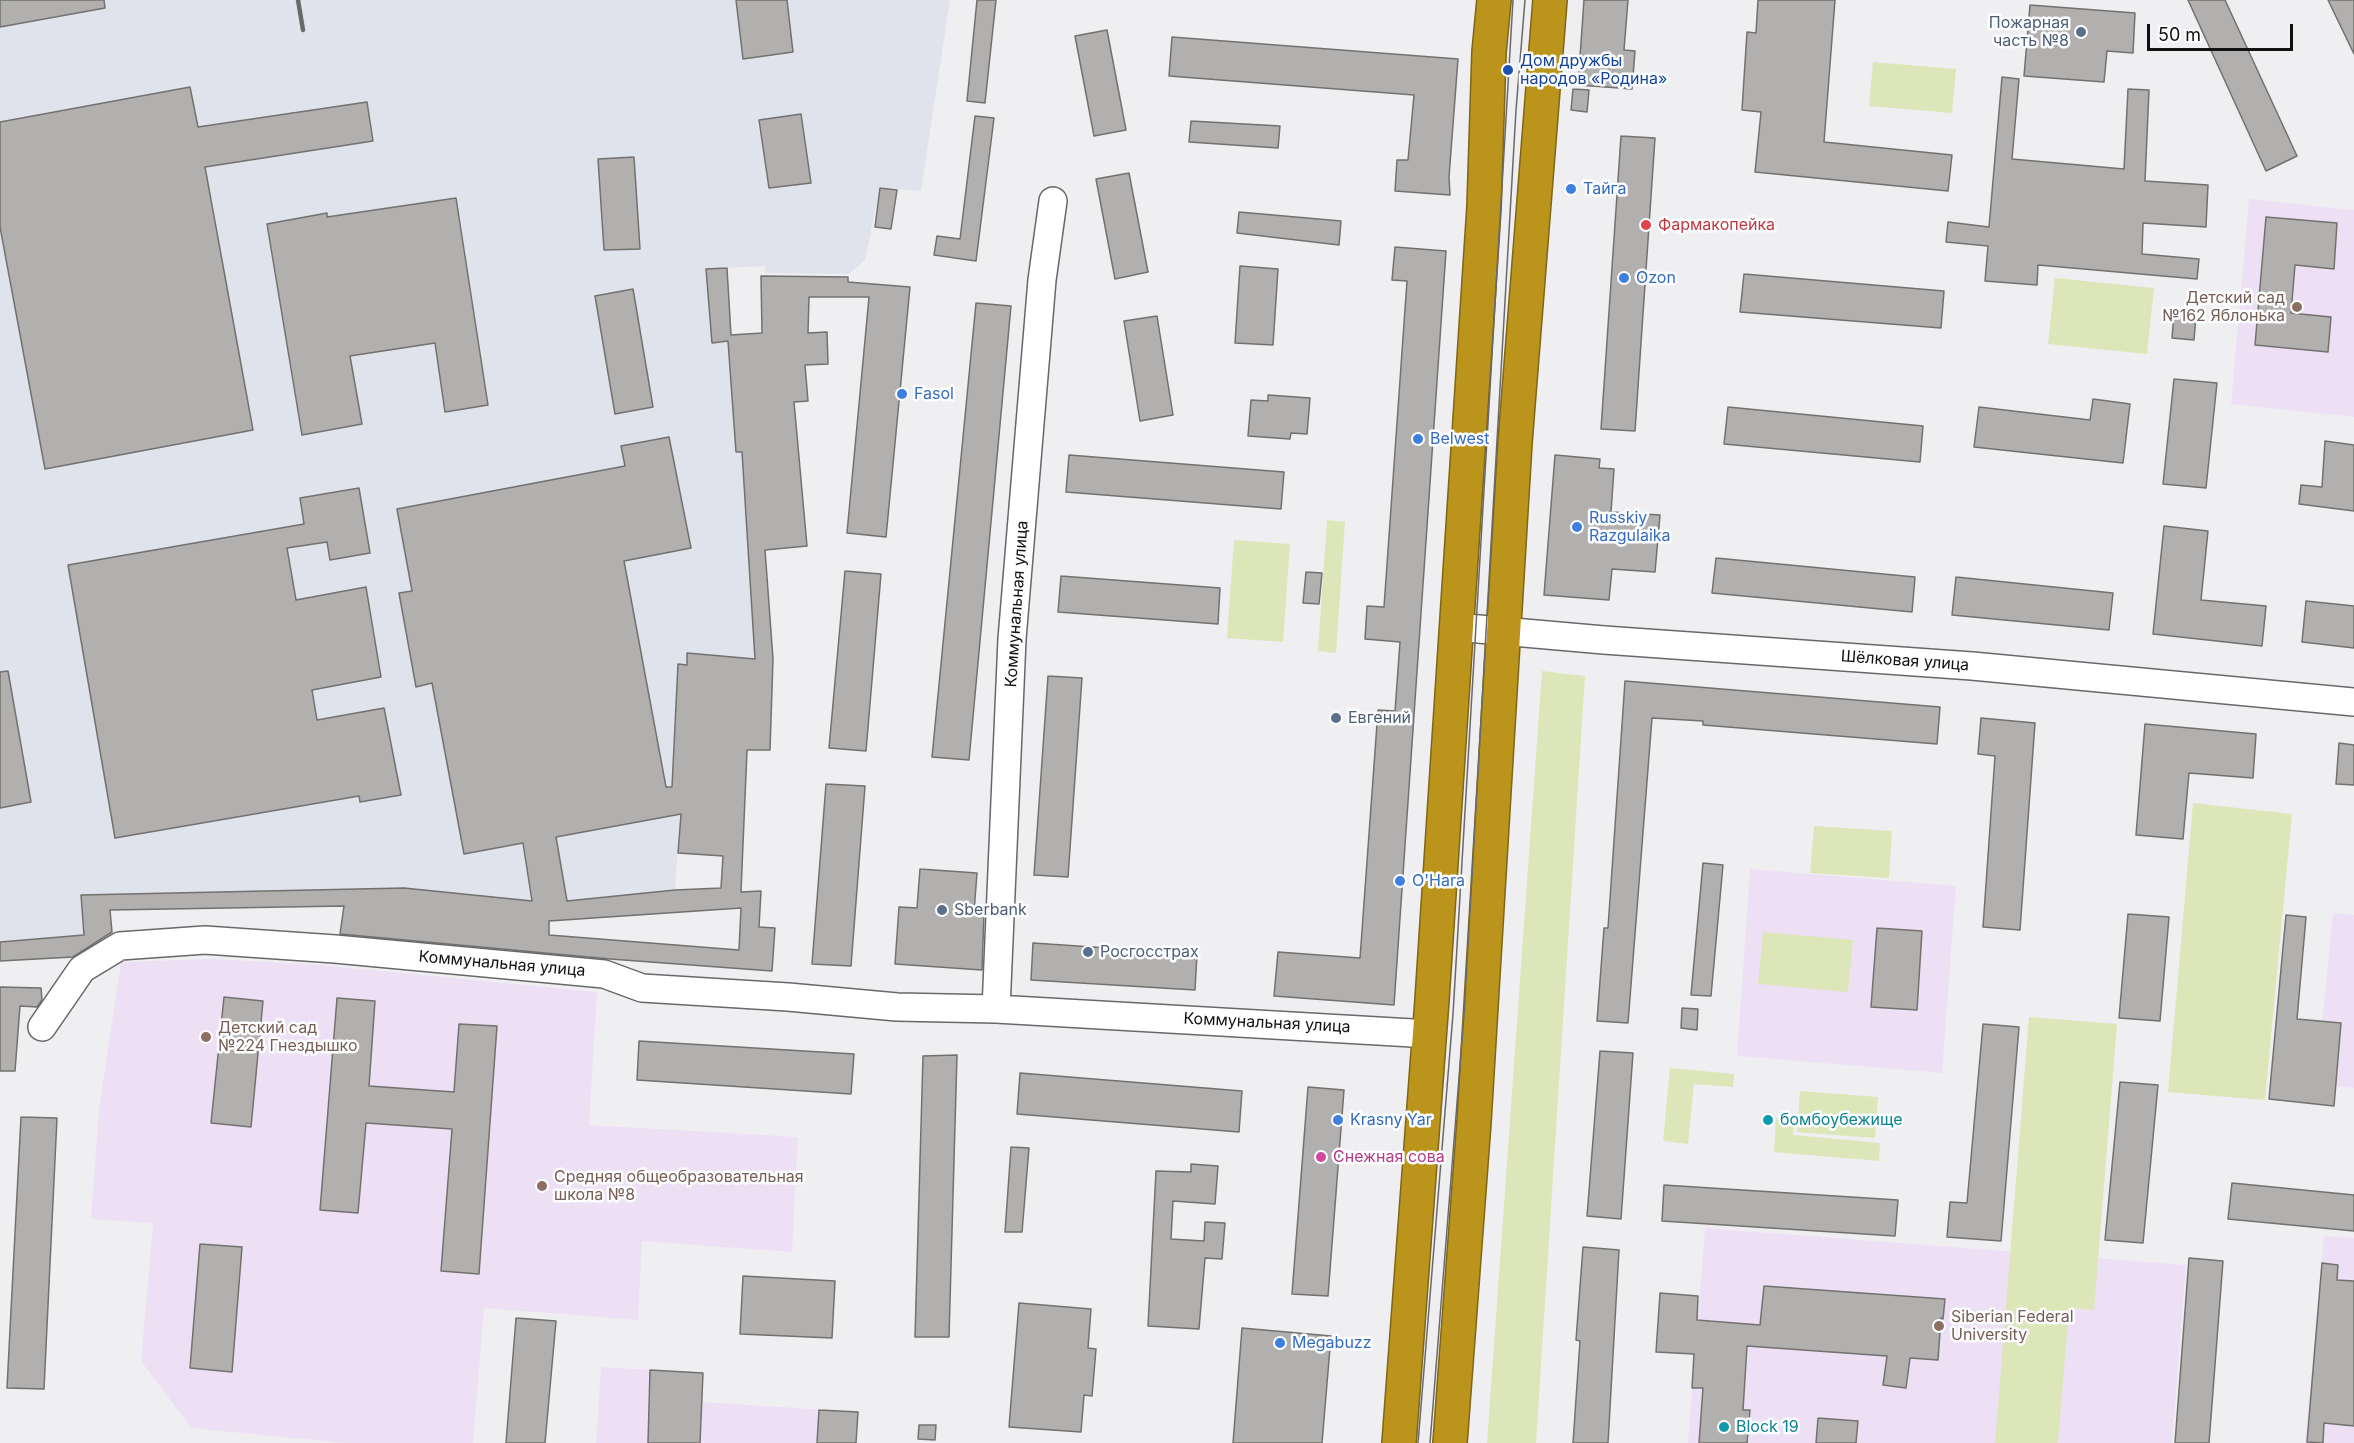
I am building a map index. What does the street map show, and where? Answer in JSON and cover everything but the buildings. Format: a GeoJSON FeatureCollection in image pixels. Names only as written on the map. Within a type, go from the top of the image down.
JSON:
{"type":"FeatureCollection","features":[{"type":"Feature","properties":{"kind":"highway"},"geometry":{"type":"LineString","coordinates":[[1399,1443],[1430,1034],[1484,207],[1488,72],[1494,0]]}},
{"type":"Feature","properties":{"kind":"highway"},"geometry":{"type":"LineString","coordinates":[[1450,1443],[1474,1122],[1503,630],[1550,0]]}},
{"type":"Feature","properties":{"kind":"street","name":"Коммунальная улица"},"geometry":{"type":"LineString","coordinates":[[996,1009],[1012,639],[1042,280],[1053,201]]}},
{"type":"Feature","properties":{"kind":"street","name":"Шёлковая улица"},"geometry":{"type":"LineString","coordinates":[[1456,627],[1972,666],[2354,702]]}},
{"type":"Feature","properties":{"kind":"street","name":"Коммунальная улица"},"geometry":{"type":"LineString","coordinates":[[42,1027],[82,969],[120,946],[205,940],[335,949],[604,974],[642,988],[788,997],[897,1007],[996,1009],[1430,1034]]}},
{"type":"Feature","properties":{"kind":"shaded area"},"geometry":{"type":"Polygon","coordinates":[[[0,0],[950,0],[921,191],[880,187],[865,260],[849,274],[765,273],[765,266],[706,269],[712,342],[728,341],[736,452],[742,452],[755,659],[688,653],[687,665],[678,665],[673,753],[684,753],[675,890],[551,903],[404,888],[81,896],[84,935],[0,942],[0,0]]]}},
{"type":"Feature","properties":{"kind":"shaded area","name":"Детский сад №162 Яблонька"},"geometry":{"type":"Polygon","coordinates":[[[2249,199],[2354,210],[2354,417],[2231,404],[2249,199]]]}},
{"type":"Feature","properties":{"kind":"shaded area"},"geometry":{"type":"Polygon","coordinates":[[[1750,869],[1956,886],[1942,1073],[1737,1056],[1750,869]]]}},
{"type":"Feature","properties":{"kind":"shaded area"},"geometry":{"type":"Polygon","coordinates":[[[2333,913],[2354,915],[2354,1088],[2316,1084],[2333,913]]]}},
{"type":"Feature","properties":{"kind":"shaded area","name":"Средняя общеобразовательная школа №8"},"geometry":{"type":"Polygon","coordinates":[[[212,959],[309,964],[597,992],[589,1125],[798,1137],[792,1252],[642,1241],[638,1320],[484,1308],[473,1443],[343,1443],[191,1428],[141,1361],[153,1223],[91,1219],[99,1109],[121,962],[212,959]]]}},
{"type":"Feature","properties":{"kind":"shaded area","name":"Siberian Federal University"},"geometry":{"type":"Polygon","coordinates":[[[1705,1228],[2186,1265],[2172,1443],[1688,1443],[1705,1228]]]}},
{"type":"Feature","properties":{"kind":"shaded area"},"geometry":{"type":"Polygon","coordinates":[[[2324,1236],[2354,1238],[2354,1443],[2305,1443],[2324,1236]]]}},
{"type":"Feature","properties":{"kind":"shaded area"},"geometry":{"type":"Polygon","coordinates":[[[601,1367],[703,1373],[703,1402],[858,1412],[856,1443],[596,1443],[601,1367]]]}},
{"type":"Feature","properties":{"kind":"green space"},"geometry":{"type":"Polygon","coordinates":[[[1873,62],[1956,69],[1952,113],[1869,106],[1873,62]]]}},
{"type":"Feature","properties":{"kind":"green space"},"geometry":{"type":"Polygon","coordinates":[[[2055,278],[2154,288],[2147,354],[2048,344],[2055,278]]]}},
{"type":"Feature","properties":{"kind":"green space"},"geometry":{"type":"Polygon","coordinates":[[[1327,520],[1345,522],[1336,653],[1318,651],[1327,520]]]}},
{"type":"Feature","properties":{"kind":"green space"},"geometry":{"type":"Polygon","coordinates":[[[1234,540],[1290,544],[1283,642],[1227,638],[1234,540]]]}},
{"type":"Feature","properties":{"kind":"green space"},"geometry":{"type":"Polygon","coordinates":[[[1542,671],[1585,676],[1536,1443],[1487,1443],[1542,671]]]}},
{"type":"Feature","properties":{"kind":"green space"},"geometry":{"type":"Polygon","coordinates":[[[2193,803],[2292,814],[2265,1100],[2168,1092],[2193,803]]]}},
{"type":"Feature","properties":{"kind":"green space"},"geometry":{"type":"Polygon","coordinates":[[[1814,826],[1892,831],[1889,878],[1810,873],[1814,826]]]}},
{"type":"Feature","properties":{"kind":"green space"},"geometry":{"type":"Polygon","coordinates":[[[1763,932],[1853,940],[1848,992],[1758,984],[1763,932]]]}},
{"type":"Feature","properties":{"kind":"green space"},"geometry":{"type":"Polygon","coordinates":[[[2029,1017],[2117,1024],[2094,1310],[2069,1308],[2058,1443],[1995,1443],[2029,1017]]]}},
{"type":"Feature","properties":{"kind":"green space"},"geometry":{"type":"Polygon","coordinates":[[[1670,1068],[1734,1074],[1733,1087],[1694,1084],[1688,1144],[1663,1141],[1670,1068]]]}},
{"type":"Feature","properties":{"kind":"green space"},"geometry":{"type":"Polygon","coordinates":[[[1800,1091],[1878,1097],[1875,1138],[1797,1132],[1800,1091]]]}},
{"type":"Feature","properties":{"kind":"green space"},"geometry":{"type":"Polygon","coordinates":[[[1776,1118],[1794,1120],[1793,1135],[1880,1143],[1879,1161],[1774,1152],[1776,1118]]]}},
{"type":"Feature","properties":{"kind":"tram line"},"geometry":{"type":"LineString","coordinates":[[1418,1443],[1453,1014],[1513,0]]}},
{"type":"Feature","properties":{"kind":"tram line"},"geometry":{"type":"LineString","coordinates":[[1430,1443],[1464,1015],[1516,110],[1525,0]]}},
{"type":"Feature","properties":{"kind":"railway"},"geometry":{"type":"LineString","coordinates":[[298,0],[303,30]]}},
{"type":"Feature","properties":{"kind":"place","name":"Пожарная часть №8"},"geometry":{"type":"Point","coordinates":[2081,32]}},
{"type":"Feature","properties":{"kind":"place","name":"Дом дружбы народов «Родина»"},"geometry":{"type":"Point","coordinates":[1508,70]}},
{"type":"Feature","properties":{"kind":"place","name":"Тайга"},"geometry":{"type":"Point","coordinates":[1571,189]}},
{"type":"Feature","properties":{"kind":"place","name":"Фармакопейка"},"geometry":{"type":"Point","coordinates":[1646,225]}},
{"type":"Feature","properties":{"kind":"place","name":"Ozon"},"geometry":{"type":"Point","coordinates":[1624,278]}},
{"type":"Feature","properties":{"kind":"place","name":"Детский сад №162 Яблонька"},"geometry":{"type":"Point","coordinates":[2297,307]}},
{"type":"Feature","properties":{"kind":"place","name":"Fasol"},"geometry":{"type":"Point","coordinates":[902,394]}},
{"type":"Feature","properties":{"kind":"place","name":"Belwest"},"geometry":{"type":"Point","coordinates":[1418,439]}},
{"type":"Feature","properties":{"kind":"place","name":"Russkiy Razgulaika"},"geometry":{"type":"Point","coordinates":[1577,527]}},
{"type":"Feature","properties":{"kind":"place","name":"Евгений"},"geometry":{"type":"Point","coordinates":[1336,718]}},
{"type":"Feature","properties":{"kind":"place","name":"O'Hara"},"geometry":{"type":"Point","coordinates":[1400,881]}},
{"type":"Feature","properties":{"kind":"place","name":"Sberbank"},"geometry":{"type":"Point","coordinates":[942,910]}},
{"type":"Feature","properties":{"kind":"place","name":"Росгосстрах"},"geometry":{"type":"Point","coordinates":[1088,952]}},
{"type":"Feature","properties":{"kind":"place","name":"Детский сад №224 Гнездышко"},"geometry":{"type":"Point","coordinates":[206,1037]}},
{"type":"Feature","properties":{"kind":"place","name":"Krasny Yar"},"geometry":{"type":"Point","coordinates":[1338,1120]}},
{"type":"Feature","properties":{"kind":"place","name":"бомбоубежище"},"geometry":{"type":"Point","coordinates":[1768,1120]}},
{"type":"Feature","properties":{"kind":"place","name":"Снежная сова"},"geometry":{"type":"Point","coordinates":[1321,1157]}},
{"type":"Feature","properties":{"kind":"place","name":"Средняя общеобразовательная школа №8"},"geometry":{"type":"Point","coordinates":[542,1186]}},
{"type":"Feature","properties":{"kind":"place","name":"Siberian Federal University"},"geometry":{"type":"Point","coordinates":[1939,1326]}},
{"type":"Feature","properties":{"kind":"place","name":"Megabuzz"},"geometry":{"type":"Point","coordinates":[1280,1343]}},
{"type":"Feature","properties":{"kind":"place","name":"Block 19"},"geometry":{"type":"Point","coordinates":[1724,1427]}}]}
